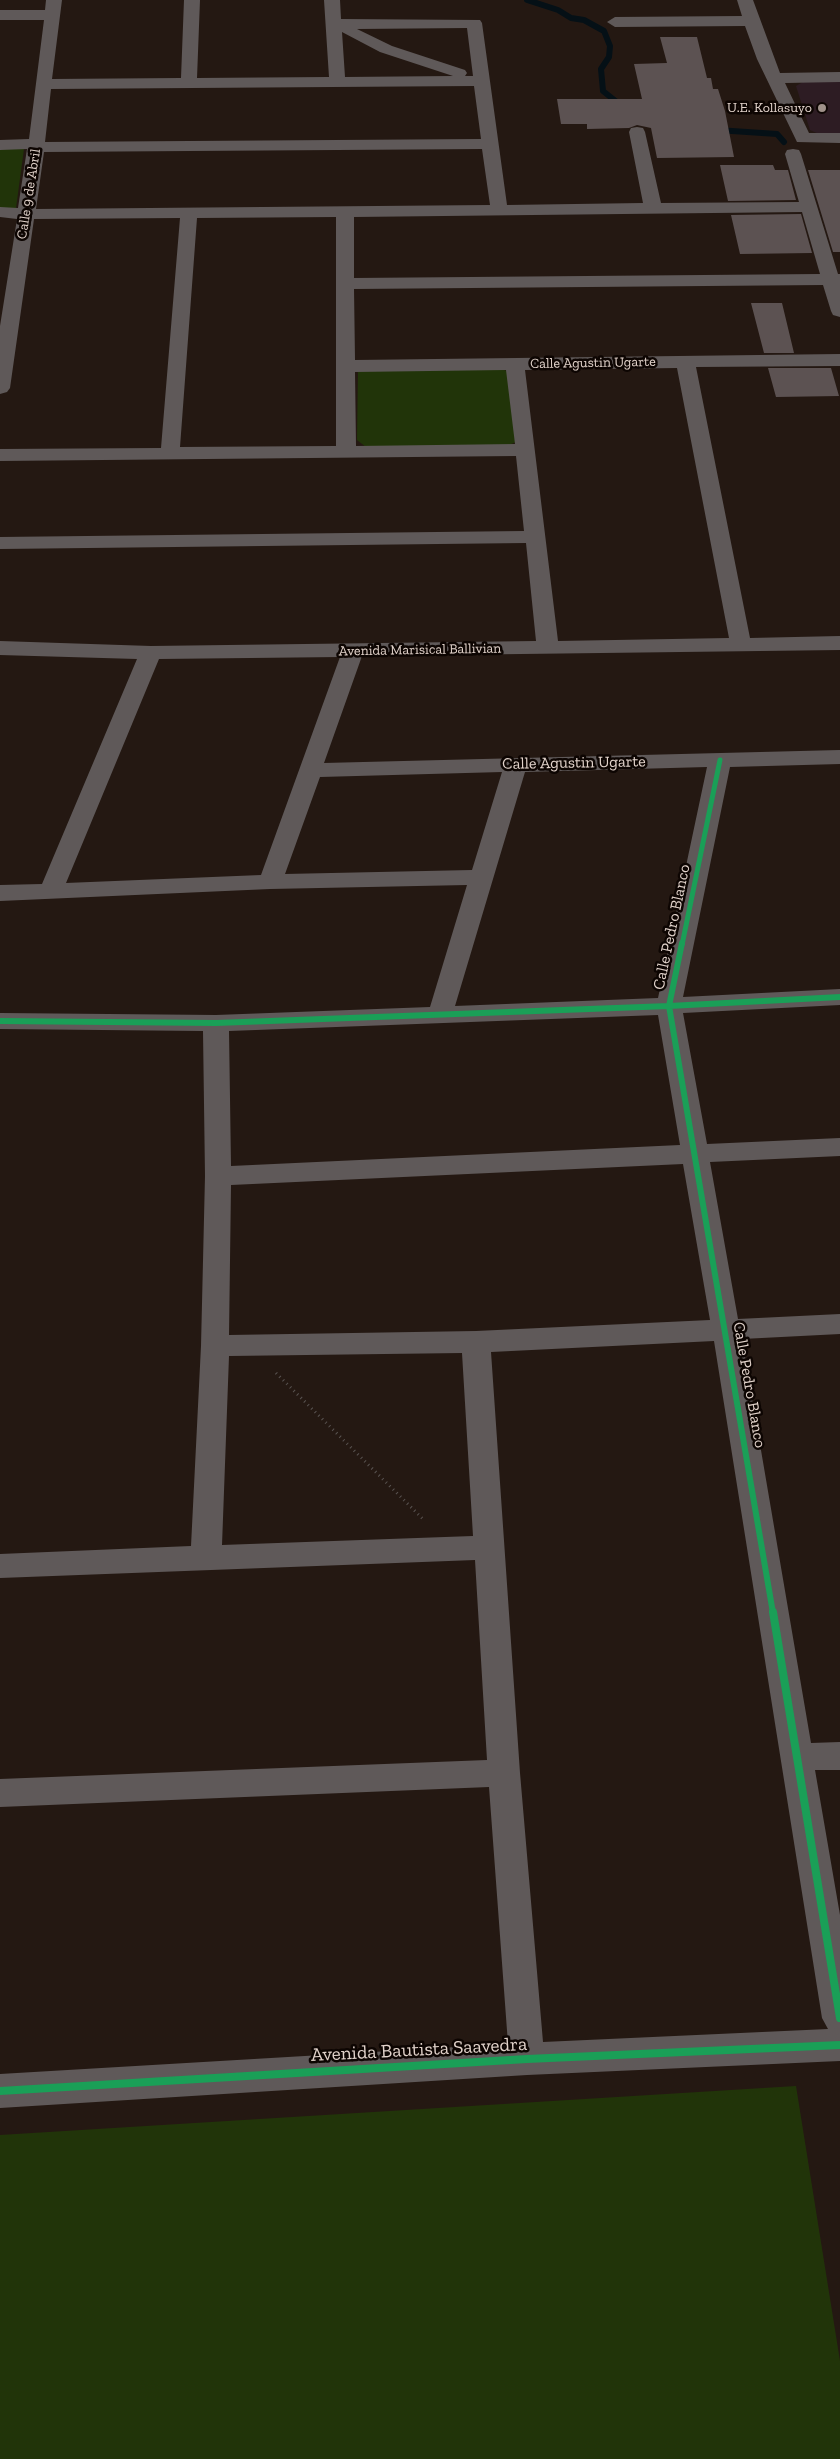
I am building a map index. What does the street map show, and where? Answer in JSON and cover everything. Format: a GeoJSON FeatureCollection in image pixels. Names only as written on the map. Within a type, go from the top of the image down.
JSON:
{"type":"FeatureCollection","features":[{"type":"Feature","properties":{"kind":"street"},"geometry":{"type":"LineString","coordinates":[[189,82],[192,0]]}},
{"type":"Feature","properties":{"kind":"street"},"geometry":{"type":"LineString","coordinates":[[332,0],[337,24],[337,81]]}},
{"type":"Feature","properties":{"kind":"street"},"geometry":{"type":"LineString","coordinates":[[745,0],[765,58],[803,138],[840,138]]}},
{"type":"Feature","properties":{"kind":"street"},"geometry":{"type":"LineString","coordinates":[[0,15],[53,8]]}},
{"type":"Feature","properties":{"kind":"street","name":"Calle 9 de Abril"},"geometry":{"type":"LineString","coordinates":[[0,388],[8,284],[26,214],[37,146],[53,8]]}},
{"type":"Feature","properties":{"kind":"street"},"geometry":{"type":"LineString","coordinates":[[615,22],[751,21]]}},
{"type":"Feature","properties":{"kind":"street"},"geometry":{"type":"LineString","coordinates":[[337,24],[482,23],[482,80],[500,210]]}},
{"type":"Feature","properties":{"kind":"street"},"geometry":{"type":"LineString","coordinates":[[337,24],[386,49],[482,80]]}},
{"type":"Feature","properties":{"kind":"street"},"geometry":{"type":"LineString","coordinates":[[776,78],[840,77]]}},
{"type":"Feature","properties":{"kind":"street"},"geometry":{"type":"LineString","coordinates":[[45,84],[482,80]]}},
{"type":"Feature","properties":{"kind":"street"},"geometry":{"type":"LineString","coordinates":[[637,132],[653,208]]}},
{"type":"Feature","properties":{"kind":"street"},"geometry":{"type":"LineString","coordinates":[[0,145],[490,144]]}},
{"type":"Feature","properties":{"kind":"street"},"geometry":{"type":"LineString","coordinates":[[793,154],[809,207],[835,280],[839,306]]}},
{"type":"Feature","properties":{"kind":"street"},"geometry":{"type":"LineString","coordinates":[[0,212],[26,214],[189,213],[809,207]]}},
{"type":"Feature","properties":{"kind":"street"},"geometry":{"type":"LineString","coordinates":[[346,212],[346,452]]}},
{"type":"Feature","properties":{"kind":"street"},"geometry":{"type":"LineString","coordinates":[[170,453],[189,213]]}},
{"type":"Feature","properties":{"kind":"street"},"geometry":{"type":"LineString","coordinates":[[347,284],[835,280]]}},
{"type":"Feature","properties":{"kind":"street","name":"Calle Agustin Ugarte"},"geometry":{"type":"LineString","coordinates":[[346,366],[840,360]]}},
{"type":"Feature","properties":{"kind":"street"},"geometry":{"type":"LineString","coordinates":[[686,362],[741,645]]}},
{"type":"Feature","properties":{"kind":"street"},"geometry":{"type":"LineString","coordinates":[[515,363],[548,648]]}},
{"type":"Feature","properties":{"kind":"street"},"geometry":{"type":"LineString","coordinates":[[0,455],[526,450]]}},
{"type":"Feature","properties":{"kind":"street"},"geometry":{"type":"LineString","coordinates":[[0,542],[534,537]]}},
{"type":"Feature","properties":{"kind":"street","name":"Avenida Marisical Ballivian"},"geometry":{"type":"LineString","coordinates":[[0,648],[151,653],[353,652],[840,643]]}},
{"type":"Feature","properties":{"kind":"street"},"geometry":{"type":"LineString","coordinates":[[270,882],[353,652]]}},
{"type":"Feature","properties":{"kind":"street"},"geometry":{"type":"LineString","coordinates":[[51,890],[151,653]]}},
{"type":"Feature","properties":{"kind":"street","name":"Calle Agustin Ugarte"},"geometry":{"type":"LineString","coordinates":[[309,770],[840,756]]}},
{"type":"Feature","properties":{"kind":"street","name":"Calle Pedro Blanco"},"geometry":{"type":"LineString","coordinates":[[720,760],[669,1006],[726,1329],[840,2018]]}},
{"type":"Feature","properties":{"kind":"street"},"geometry":{"type":"LineString","coordinates":[[440,1015],[480,877],[516,764]]}},
{"type":"Feature","properties":{"kind":"street"},"geometry":{"type":"LineString","coordinates":[[0,893],[270,882],[480,877]]}},
{"type":"Feature","properties":{"kind":"street"},"geometry":{"type":"LineString","coordinates":[[0,1021],[216,1023],[669,1006],[840,997]]}},
{"type":"Feature","properties":{"kind":"street"},"geometry":{"type":"LineString","coordinates":[[206,1558],[215,1346],[218,1176],[216,1023]]}},
{"type":"Feature","properties":{"kind":"street"},"geometry":{"type":"LineString","coordinates":[[218,1176],[840,1147]]}},
{"type":"Feature","properties":{"kind":"street"},"geometry":{"type":"LineString","coordinates":[[215,1346],[476,1342],[840,1324]]}},
{"type":"Feature","properties":{"kind":"street"},"geometry":{"type":"LineString","coordinates":[[476,1342],[504,1773],[527,2059]]}},
{"type":"Feature","properties":{"kind":"street"},"geometry":{"type":"LineString","coordinates":[[0,1566],[490,1547]]}},
{"type":"Feature","properties":{"kind":"street"},"geometry":{"type":"LineString","coordinates":[[798,1757],[840,1756]]}},
{"type":"Feature","properties":{"kind":"street"},"geometry":{"type":"LineString","coordinates":[[0,1793],[504,1773]]}},
{"type":"Feature","properties":{"kind":"street","name":"Avenida Bautista Saavedra"},"geometry":{"type":"LineString","coordinates":[[0,2091],[527,2059],[840,2045]]}},
{"type":"Feature","properties":{"kind":"path"},"geometry":{"type":"LineString","coordinates":[[249,1346],[453,1549]]}},
{"type":"Feature","properties":{"kind":"shaded area","name":"U.E. Kollasuyo"},"geometry":{"type":"Polygon","coordinates":[[[803,82],[840,82],[840,133],[819,134],[810,130],[796,86],[803,82]]]}},
{"type":"Feature","properties":{"kind":"green space"},"geometry":{"type":"Polygon","coordinates":[[[0,149],[24,149],[16,208],[0,208],[0,149]]]}},
{"type":"Feature","properties":{"kind":"green space"},"geometry":{"type":"Polygon","coordinates":[[[498,368],[507,371],[516,442],[509,445],[366,447],[357,440],[358,370],[498,368]]]}},
{"type":"Feature","properties":{"kind":"green space"},"geometry":{"type":"Polygon","coordinates":[[[796,2086],[840,2361],[840,2459],[0,2459],[0,2135],[796,2086]]]}},
{"type":"Feature","properties":{"kind":"building"},"geometry":{"type":"Polygon","coordinates":[[[660,37],[697,37],[707,78],[711,78],[713,89],[718,89],[725,111],[734,157],[657,158],[651,128],[637,125],[629,128],[587,129],[587,124],[561,124],[557,99],[642,99],[634,64],[667,63],[660,37]]]}},
{"type":"Feature","properties":{"kind":"building"},"geometry":{"type":"Polygon","coordinates":[[[720,165],[773,165],[775,170],[788,170],[796,200],[728,201],[720,165]]]}},
{"type":"Feature","properties":{"kind":"building"},"geometry":{"type":"Polygon","coordinates":[[[808,170],[840,170],[840,252],[833,252],[808,170]]]}},
{"type":"Feature","properties":{"kind":"building"},"geometry":{"type":"Polygon","coordinates":[[[801,214],[812,253],[740,254],[731,215],[801,214]]]}},
{"type":"Feature","properties":{"kind":"building"},"geometry":{"type":"Polygon","coordinates":[[[751,303],[782,303],[794,353],[764,353],[751,303]]]}},
{"type":"Feature","properties":{"kind":"building"},"geometry":{"type":"Polygon","coordinates":[[[768,368],[831,368],[839,396],[776,397],[768,368]]]}},
{"type":"Feature","properties":{"kind":"waterway"},"geometry":{"type":"LineString","coordinates":[[527,0],[558,10],[571,18],[584,20],[604,31],[610,46],[609,57],[601,69],[603,91],[623,107]]}},
{"type":"Feature","properties":{"kind":"waterway"},"geometry":{"type":"LineString","coordinates":[[717,130],[777,134],[784,142]]}},
{"type":"Feature","properties":{"kind":"cycle path"},"geometry":{"type":"LineString","coordinates":[[720,760],[669,1006],[726,1329],[840,2018]]}},
{"type":"Feature","properties":{"kind":"cycle path"},"geometry":{"type":"LineString","coordinates":[[0,1021],[216,1023],[669,1006],[840,997]]}},
{"type":"Feature","properties":{"kind":"cycle path"},"geometry":{"type":"LineString","coordinates":[[0,2091],[527,2059],[840,2045]]}},
{"type":"Feature","properties":{"kind":"place","name":"U.E. Kollasuyo"},"geometry":{"type":"Point","coordinates":[822,108]}}]}
